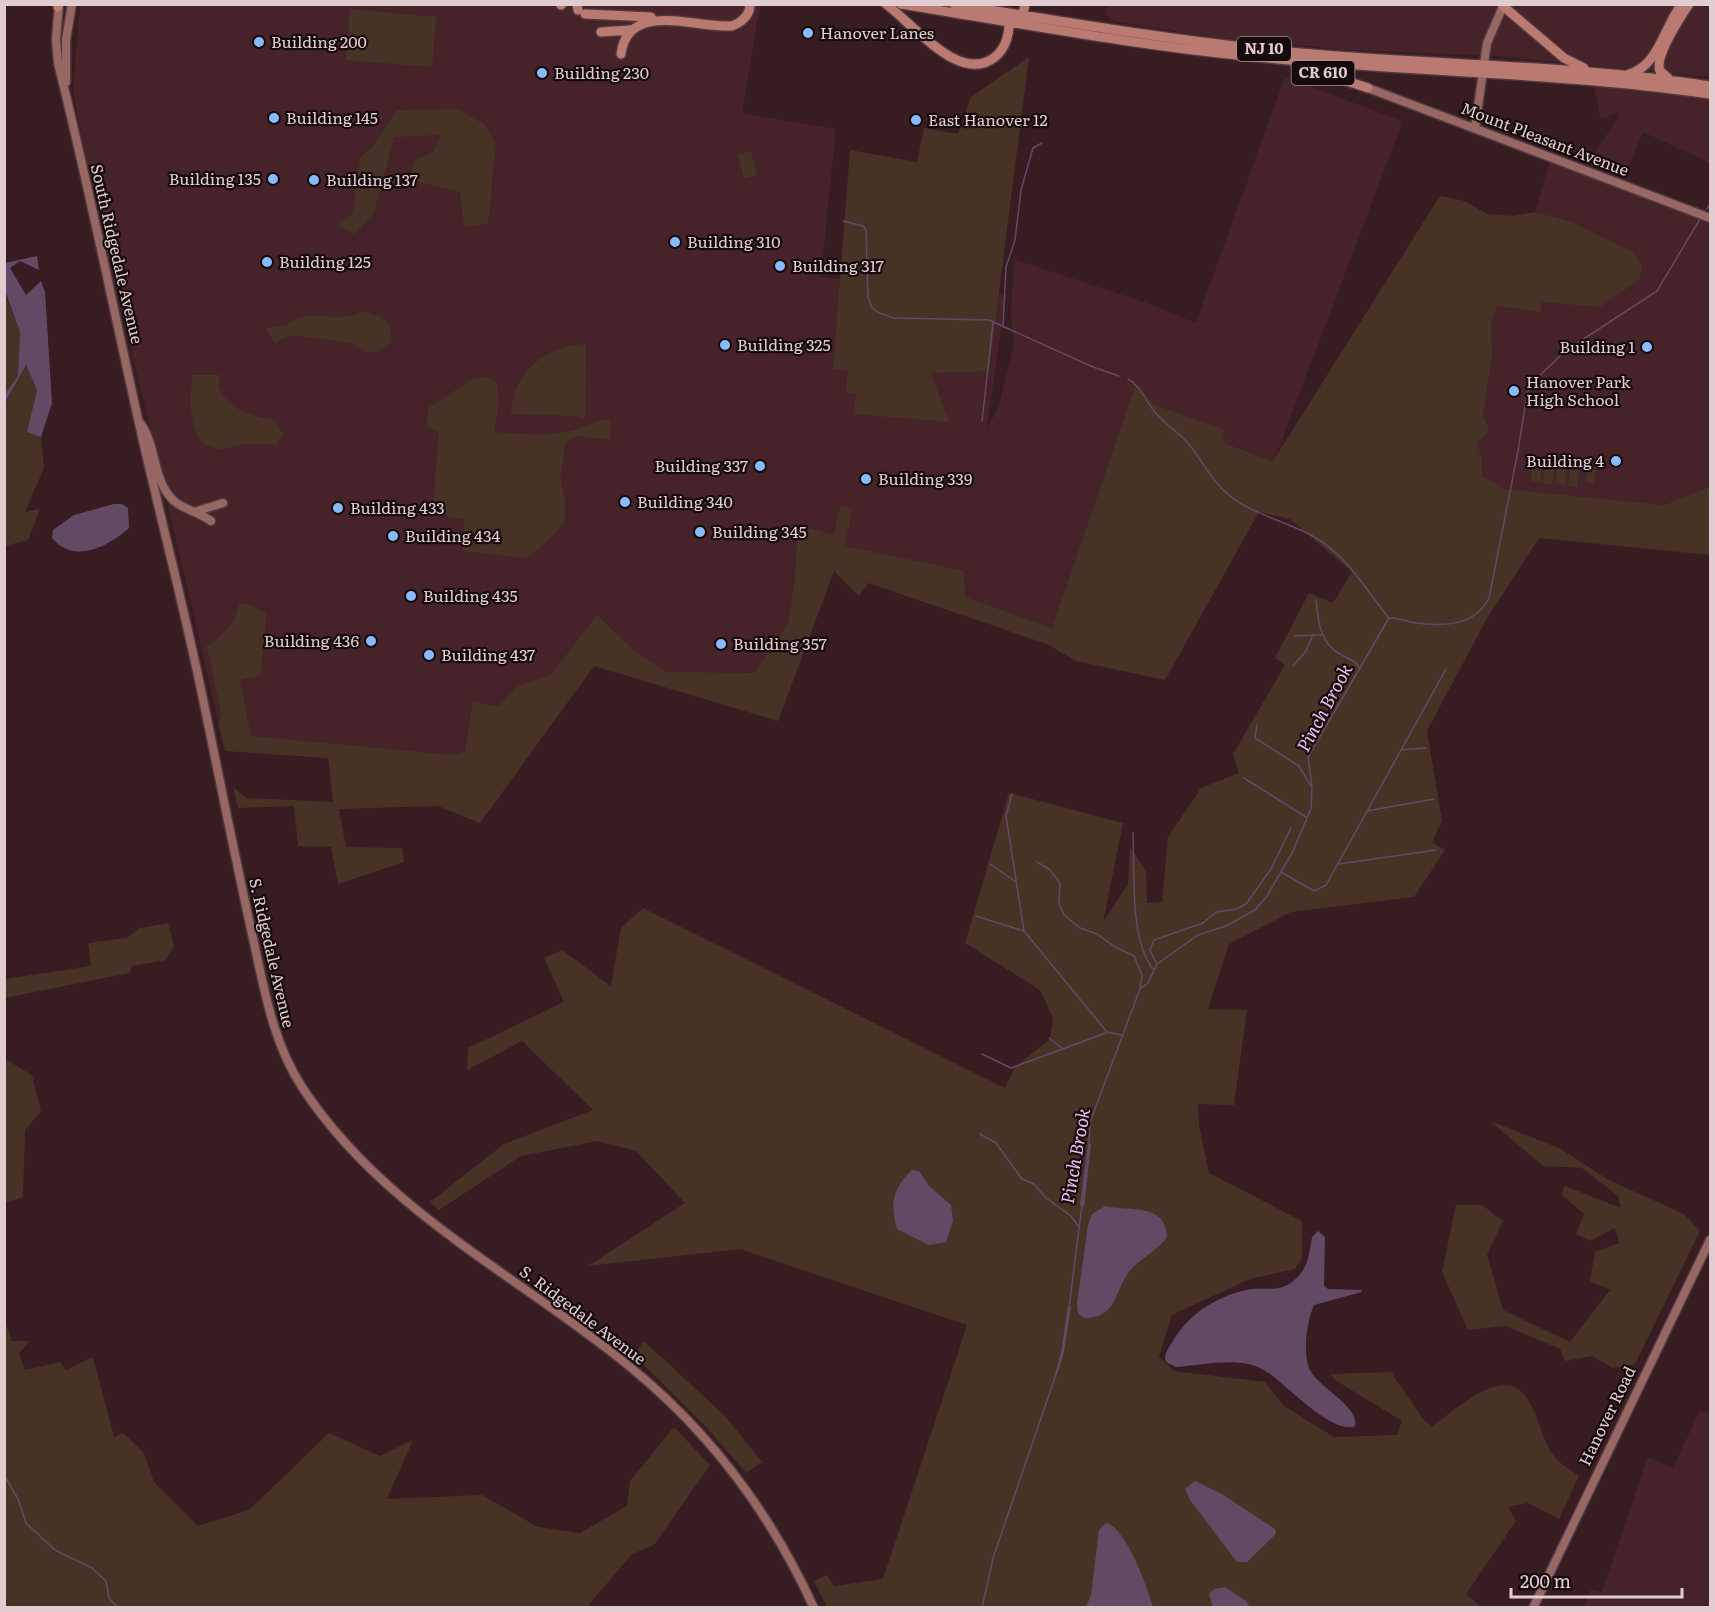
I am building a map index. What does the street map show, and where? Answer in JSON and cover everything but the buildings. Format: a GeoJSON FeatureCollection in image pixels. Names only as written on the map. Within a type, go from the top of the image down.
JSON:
{"type":"FeatureCollection","features":[{"type":"Feature","properties":{"kind":"main road","name":"South Ridgedale Avenue"},"geometry":{"type":"LineString","coordinates":[[66,97],[66,40],[72,4]]}},
{"type":"Feature","properties":{"kind":"main road"},"geometry":{"type":"LineString","coordinates":[[601,32],[630,30],[646,21],[732,26],[743,20],[750,4]]}},
{"type":"Feature","properties":{"kind":"main road"},"geometry":{"type":"LineString","coordinates":[[886,4],[951,59],[969,65],[988,62],[999,53],[1006,41],[1009,22],[1005,13],[991,4]]}},
{"type":"Feature","properties":{"kind":"main road","name":"NJ 10"},"geometry":{"type":"LineString","coordinates":[[901,4],[1009,22],[1023,20],[1261,49],[1604,80],[1710,94]]}},
{"type":"Feature","properties":{"kind":"main road","name":"NJ 10"},"geometry":{"type":"LineString","coordinates":[[954,4],[1005,13],[1023,20],[1168,46],[1278,58],[1601,72],[1710,86]]}},
{"type":"Feature","properties":{"kind":"main road"},"geometry":{"type":"LineString","coordinates":[[1023,20],[1025,4]]}},
{"type":"Feature","properties":{"kind":"main road"},"geometry":{"type":"LineString","coordinates":[[1626,74],[1640,70],[1649,63],[1673,15],[1682,4]]}},
{"type":"Feature","properties":{"kind":"main road"},"geometry":{"type":"LineString","coordinates":[[1670,80],[1660,72],[1659,59],[1689,4]]}},
{"type":"Feature","properties":{"kind":"main road"},"geometry":{"type":"LineString","coordinates":[[1475,128],[1488,38],[1503,5],[1570,62],[1601,72]]}},
{"type":"Feature","properties":{"kind":"main road","name":"South Ridgedale Avenue"},"geometry":{"type":"LineString","coordinates":[[58,6],[56,50],[138,418]]}},
{"type":"Feature","properties":{"kind":"main road"},"geometry":{"type":"LineString","coordinates":[[580,10],[662,18],[674,22]]}},
{"type":"Feature","properties":{"kind":"main road"},"geometry":{"type":"LineString","coordinates":[[621,54],[622,44],[630,30]]}},
{"type":"Feature","properties":{"kind":"main road","name":"CR 610"},"geometry":{"type":"LineString","coordinates":[[1278,58],[1368,88]]}},
{"type":"Feature","properties":{"kind":"main road","name":"Mount Pleasant Avenue"},"geometry":{"type":"LineString","coordinates":[[1368,88],[1710,218]]}},
{"type":"Feature","properties":{"kind":"main road"},"geometry":{"type":"LineString","coordinates":[[138,418],[147,433],[158,474],[170,496],[182,506],[197,511],[211,521]]}},
{"type":"Feature","properties":{"kind":"main road","name":"S. Ridgedale Avenue"},"geometry":{"type":"LineString","coordinates":[[138,418],[198,677],[224,811],[271,1020],[293,1072],[334,1128],[396,1193],[629,1366],[702,1434],[751,1496],[786,1554],[813,1606]]}},
{"type":"Feature","properties":{"kind":"main road"},"geometry":{"type":"LineString","coordinates":[[197,511],[223,503]]}},
{"type":"Feature","properties":{"kind":"main road","name":"Hanover Road"},"geometry":{"type":"LineString","coordinates":[[1533,1608],[1710,1243]]}},
{"type":"Feature","properties":{"kind":"shaded area"},"geometry":{"type":"Polygon","coordinates":[[[1107,4],[1710,5],[1710,77],[1498,56],[1349,50],[1220,38],[1112,21],[1106,14],[1107,4]]]}},
{"type":"Feature","properties":{"kind":"shaded area"},"geometry":{"type":"Polygon","coordinates":[[[80,5],[760,5],[742,113],[836,129],[821,277],[1006,295],[987,428],[998,409],[1014,343],[1011,314],[1014,259],[1147,303],[1196,323],[1285,77],[1402,121],[1407,110],[1275,458],[1440,196],[1464,201],[1487,214],[1513,216],[1535,212],[1550,162],[1710,224],[1710,487],[1664,505],[1526,492],[1273,461],[1224,443],[1222,429],[1155,405],[1136,385],[1047,644],[1005,630],[1007,621],[833,568],[778,721],[594,666],[480,823],[328,758],[225,751],[149,423],[91,188],[73,89],[80,5]]]}},
{"type":"Feature","properties":{"kind":"shaded area"},"geometry":{"type":"Polygon","coordinates":[[[350,9],[436,17],[432,67],[346,60],[350,9]]]}},
{"type":"Feature","properties":{"kind":"shaded area"},"geometry":{"type":"Polygon","coordinates":[[[1029,57],[989,371],[931,373],[949,422],[854,414],[856,394],[846,393],[848,371],[833,369],[850,150],[917,162],[924,128],[958,134],[971,97],[1029,57]]]}},
{"type":"Feature","properties":{"kind":"shaded area"},"geometry":{"type":"Polygon","coordinates":[[[1593,85],[1710,98],[1710,163],[1643,132],[1624,177],[1588,162],[1618,118],[1619,112],[1601,119],[1593,85]]]}},
{"type":"Feature","properties":{"kind":"shaded area"},"geometry":{"type":"Polygon","coordinates":[[[458,109],[485,125],[496,144],[488,224],[464,227],[460,192],[409,180],[414,161],[433,152],[441,135],[394,137],[374,213],[354,234],[338,225],[353,213],[360,158],[374,145],[397,110],[458,109]]]}},
{"type":"Feature","properties":{"kind":"shaded area"},"geometry":{"type":"Polygon","coordinates":[[[751,151],[757,175],[744,178],[738,155],[751,151]]]}},
{"type":"Feature","properties":{"kind":"shaded area"},"geometry":{"type":"Polygon","coordinates":[[[1440,196],[1464,201],[1487,214],[1513,216],[1535,212],[1572,222],[1633,252],[1642,265],[1640,279],[1600,307],[1542,302],[1540,312],[1497,306],[1491,324],[1492,355],[1483,415],[1489,430],[1477,443],[1482,459],[1482,477],[1495,482],[1503,489],[1664,505],[1710,487],[1710,555],[1539,538],[1486,620],[1427,731],[1442,821],[1432,842],[1445,850],[1414,897],[1291,912],[1229,944],[1208,1009],[1247,1010],[1234,1105],[1198,1104],[1199,1125],[1209,1173],[1302,1221],[1302,1258],[1295,1269],[1250,1279],[1172,1315],[1159,1357],[1174,1371],[1265,1382],[1284,1406],[1334,1437],[1397,1435],[1402,1421],[1335,1380],[1330,1374],[1391,1372],[1423,1419],[1432,1426],[1483,1391],[1505,1385],[1517,1388],[1532,1407],[1554,1456],[1579,1476],[1559,1519],[1528,1503],[1508,1507],[1516,1521],[1466,1594],[1482,1607],[827,1607],[814,1581],[827,1575],[834,1586],[883,1579],[967,1325],[740,1249],[588,1266],[685,1203],[636,1151],[597,1141],[521,1156],[439,1210],[430,1202],[504,1144],[593,1110],[522,1041],[467,1070],[468,1048],[564,1002],[544,958],[562,950],[611,986],[621,928],[643,908],[1005,1088],[1015,1067],[1050,1039],[1053,1018],[1040,990],[965,943],[1009,793],[1123,823],[1103,922],[1128,884],[1130,847],[1146,871],[1147,903],[1162,902],[1168,837],[1201,788],[1239,773],[1233,754],[1285,665],[1275,658],[1309,593],[1333,603],[1352,572],[1290,519],[1259,512],[1165,680],[1076,661],[1047,644],[868,583],[859,596],[834,571],[778,721],[594,666],[480,823],[438,806],[339,809],[346,847],[402,848],[404,862],[338,884],[331,847],[298,846],[294,806],[238,808],[233,787],[246,798],[333,802],[328,758],[225,751],[218,722],[222,717],[207,647],[228,628],[239,604],[251,605],[266,614],[261,675],[240,680],[251,736],[452,755],[465,751],[473,701],[498,707],[517,687],[552,674],[597,615],[630,647],[666,672],[754,673],[788,624],[795,579],[798,525],[834,535],[840,506],[852,509],[845,546],[964,571],[965,597],[1052,628],[1136,384],[1155,405],[1223,429],[1224,443],[1273,461],[1440,196]]]}},
{"type":"Feature","properties":{"kind":"shaded area"},"geometry":{"type":"Polygon","coordinates":[[[37,256],[39,270],[20,261],[10,268],[26,295],[41,281],[45,292],[52,403],[41,437],[27,432],[37,390],[26,365],[4,405],[5,394],[18,376],[20,332],[5,291],[5,263],[37,256]]]}},
{"type":"Feature","properties":{"kind":"shaded area"},"geometry":{"type":"Polygon","coordinates":[[[4,291],[20,332],[18,376],[5,394],[4,291]]]}},
{"type":"Feature","properties":{"kind":"shaded area"},"geometry":{"type":"Polygon","coordinates":[[[363,311],[381,317],[389,324],[392,342],[376,352],[364,352],[351,343],[298,336],[285,337],[275,344],[266,328],[286,326],[303,317],[344,317],[363,311]]]}},
{"type":"Feature","properties":{"kind":"shaded area"},"geometry":{"type":"Polygon","coordinates":[[[586,344],[585,419],[578,416],[511,414],[518,386],[534,364],[557,350],[586,344]]]}},
{"type":"Feature","properties":{"kind":"shaded area"},"geometry":{"type":"Polygon","coordinates":[[[26,365],[37,390],[27,432],[41,437],[44,468],[25,512],[40,509],[28,540],[5,546],[5,405],[26,365]]]}},
{"type":"Feature","properties":{"kind":"shaded area"},"geometry":{"type":"Polygon","coordinates":[[[192,375],[220,375],[218,387],[228,402],[249,414],[275,421],[284,435],[277,444],[244,444],[226,449],[212,448],[203,442],[193,422],[192,375]]]}},
{"type":"Feature","properties":{"kind":"shaded area"},"geometry":{"type":"Polygon","coordinates":[[[488,377],[496,381],[499,402],[494,432],[562,433],[601,419],[611,421],[610,440],[580,436],[566,442],[560,479],[565,500],[565,521],[554,535],[527,558],[463,551],[464,519],[432,514],[439,432],[426,426],[428,408],[474,378],[488,377]]]}},
{"type":"Feature","properties":{"kind":"shaded area"},"geometry":{"type":"Polygon","coordinates":[[[1533,461],[1542,462],[1540,482],[1531,481],[1533,461]]]}},
{"type":"Feature","properties":{"kind":"shaded area"},"geometry":{"type":"Polygon","coordinates":[[[1587,462],[1596,463],[1594,483],[1585,482],[1587,462]]]}},
{"type":"Feature","properties":{"kind":"shaded area"},"geometry":{"type":"Polygon","coordinates":[[[1546,463],[1555,464],[1552,484],[1543,483],[1546,463]]]}},
{"type":"Feature","properties":{"kind":"shaded area"},"geometry":{"type":"Polygon","coordinates":[[[1558,464],[1567,465],[1565,485],[1556,484],[1558,464]]]}},
{"type":"Feature","properties":{"kind":"shaded area"},"geometry":{"type":"Polygon","coordinates":[[[1571,466],[1580,467],[1577,487],[1568,486],[1571,466]]]}},
{"type":"Feature","properties":{"kind":"shaded area"},"geometry":{"type":"Polygon","coordinates":[[[122,504],[128,508],[129,528],[112,541],[91,550],[81,551],[61,546],[52,538],[53,530],[74,515],[122,504]]]}},
{"type":"Feature","properties":{"kind":"shaded area"},"geometry":{"type":"Polygon","coordinates":[[[168,923],[174,946],[166,960],[132,966],[129,973],[5,998],[5,979],[91,966],[88,943],[127,938],[140,928],[168,923]]]}},
{"type":"Feature","properties":{"kind":"shaded area"},"geometry":{"type":"Polygon","coordinates":[[[5,1059],[32,1075],[41,1111],[25,1130],[23,1197],[5,1203],[5,1059]]]}},
{"type":"Feature","properties":{"kind":"shaded area"},"geometry":{"type":"Polygon","coordinates":[[[1490,1121],[1559,1148],[1609,1180],[1684,1214],[1700,1231],[1635,1364],[1613,1368],[1592,1356],[1565,1361],[1560,1349],[1506,1326],[1468,1330],[1442,1272],[1456,1205],[1482,1205],[1503,1221],[1487,1255],[1503,1310],[1570,1342],[1610,1290],[1590,1281],[1595,1252],[1619,1243],[1615,1228],[1590,1241],[1576,1234],[1584,1214],[1561,1194],[1565,1186],[1621,1208],[1618,1196],[1582,1168],[1543,1166],[1490,1121]]]}},
{"type":"Feature","properties":{"kind":"shaded area"},"geometry":{"type":"Polygon","coordinates":[[[1088,1144],[1091,1144],[1084,1207],[1080,1205],[1088,1144]]]}},
{"type":"Feature","properties":{"kind":"shaded area"},"geometry":{"type":"Polygon","coordinates":[[[912,1170],[919,1171],[929,1186],[951,1205],[953,1221],[946,1242],[929,1245],[897,1229],[894,1198],[900,1184],[912,1170]]]}},
{"type":"Feature","properties":{"kind":"shaded area"},"geometry":{"type":"Polygon","coordinates":[[[1105,1206],[1153,1213],[1165,1226],[1167,1237],[1129,1272],[1108,1309],[1095,1317],[1084,1318],[1078,1313],[1077,1303],[1088,1225],[1092,1214],[1105,1206]]]}},
{"type":"Feature","properties":{"kind":"shaded area"},"geometry":{"type":"Polygon","coordinates":[[[1318,1231],[1325,1237],[1324,1286],[1328,1289],[1361,1290],[1362,1292],[1314,1305],[1306,1337],[1306,1355],[1314,1377],[1345,1404],[1355,1419],[1355,1426],[1346,1427],[1322,1416],[1275,1378],[1257,1367],[1223,1362],[1176,1367],[1166,1362],[1167,1351],[1180,1331],[1206,1306],[1228,1295],[1252,1289],[1281,1288],[1295,1280],[1306,1264],[1312,1237],[1318,1231]]]}},
{"type":"Feature","properties":{"kind":"shaded area"},"geometry":{"type":"Polygon","coordinates":[[[1068,1306],[1071,1307],[1064,1352],[1051,1389],[1061,1352],[1068,1306]]]}},
{"type":"Feature","properties":{"kind":"shaded area"},"geometry":{"type":"Polygon","coordinates":[[[4,1319],[12,1341],[29,1341],[19,1354],[25,1370],[60,1362],[66,1370],[93,1357],[114,1437],[123,1433],[144,1453],[154,1482],[198,1526],[249,1510],[329,1433],[380,1456],[413,1440],[387,1499],[482,1495],[538,1527],[580,1533],[627,1506],[630,1481],[674,1427],[710,1465],[654,1545],[632,1554],[587,1607],[5,1607],[4,1319]]]}},
{"type":"Feature","properties":{"kind":"shaded area"},"geometry":{"type":"Polygon","coordinates":[[[644,1341],[725,1416],[762,1462],[746,1473],[708,1429],[634,1355],[644,1341]]]}},
{"type":"Feature","properties":{"kind":"shaded area"},"geometry":{"type":"Polygon","coordinates":[[[1700,1410],[1710,1414],[1710,1607],[1584,1607],[1591,1589],[1602,1592],[1648,1457],[1673,1468],[1700,1410]]]}},
{"type":"Feature","properties":{"kind":"shaded area"},"geometry":{"type":"Polygon","coordinates":[[[1195,1481],[1222,1494],[1275,1529],[1276,1534],[1247,1562],[1237,1562],[1190,1500],[1185,1489],[1195,1481]]]}},
{"type":"Feature","properties":{"kind":"shaded area"},"geometry":{"type":"Polygon","coordinates":[[[1106,1523],[1114,1527],[1128,1547],[1153,1607],[1086,1607],[1091,1595],[1099,1530],[1106,1523]]]}},
{"type":"Feature","properties":{"kind":"shaded area"},"geometry":{"type":"Polygon","coordinates":[[[1225,1587],[1246,1601],[1250,1607],[1213,1607],[1209,1594],[1214,1589],[1225,1587]]]}},
{"type":"Feature","properties":{"kind":"waterway"},"geometry":{"type":"LineString","coordinates":[[1003,327],[1006,267],[1015,240],[1021,190],[1033,148],[1042,143]]}},
{"type":"Feature","properties":{"kind":"waterway","name":"Pinch Brook"},"geometry":{"type":"LineString","coordinates":[[1707,209],[1710,203]]}},
{"type":"Feature","properties":{"kind":"waterway","name":"Pinch Brook"},"geometry":{"type":"LineString","coordinates":[[1089,1144],[1090,1122],[1140,989],[1148,983],[1157,964],[1198,935],[1226,926],[1255,910],[1267,896],[1292,853],[1311,809],[1312,788],[1308,757],[1389,618],[1428,624],[1449,624],[1468,619],[1476,614],[1489,598],[1527,394],[1531,384],[1565,351],[1657,291],[1700,219]]}},
{"type":"Feature","properties":{"kind":"waterway"},"geometry":{"type":"LineString","coordinates":[[843,221],[863,226],[866,230],[868,297],[872,308],[879,313],[894,318],[989,320],[1093,367],[1119,376]]}},
{"type":"Feature","properties":{"kind":"waterway"},"geometry":{"type":"LineString","coordinates":[[982,421],[993,323]]}},
{"type":"Feature","properties":{"kind":"waterway"},"geometry":{"type":"LineString","coordinates":[[1128,379],[1140,389],[1158,415],[1187,442],[1223,490],[1244,506],[1304,532],[1327,546],[1347,564],[1389,618]]}},
{"type":"Feature","properties":{"kind":"waterway"},"geometry":{"type":"LineString","coordinates":[[1316,600],[1319,623],[1324,638],[1333,649],[1355,662],[1359,667]]}},
{"type":"Feature","properties":{"kind":"waterway"},"geometry":{"type":"LineString","coordinates":[[1293,666],[1306,651],[1313,635]]}},
{"type":"Feature","properties":{"kind":"waterway"},"geometry":{"type":"LineString","coordinates":[[1295,636],[1321,635]]}},
{"type":"Feature","properties":{"kind":"waterway"},"geometry":{"type":"LineString","coordinates":[[1281,872],[1314,891],[1326,885],[1446,669]]}},
{"type":"Feature","properties":{"kind":"waterway"},"geometry":{"type":"LineString","coordinates":[[1257,725],[1255,738],[1299,766],[1311,786]]}},
{"type":"Feature","properties":{"kind":"waterway"},"geometry":{"type":"LineString","coordinates":[[1401,750],[1426,748]]}},
{"type":"Feature","properties":{"kind":"waterway"},"geometry":{"type":"LineString","coordinates":[[1244,778],[1306,817]]}},
{"type":"Feature","properties":{"kind":"waterway"},"geometry":{"type":"LineString","coordinates":[[1012,794],[1006,816],[1024,931],[1107,1032],[1121,1035]]}},
{"type":"Feature","properties":{"kind":"waterway"},"geometry":{"type":"LineString","coordinates":[[1367,811],[1434,799]]}},
{"type":"Feature","properties":{"kind":"waterway"},"geometry":{"type":"LineString","coordinates":[[1156,963],[1150,950],[1154,940],[1203,923],[1216,912],[1237,909],[1246,904],[1271,869],[1291,828]]}},
{"type":"Feature","properties":{"kind":"waterway"},"geometry":{"type":"LineString","coordinates":[[1133,833],[1137,923],[1145,956],[1153,969]]}},
{"type":"Feature","properties":{"kind":"waterway"},"geometry":{"type":"LineString","coordinates":[[1339,864],[1436,850]]}},
{"type":"Feature","properties":{"kind":"waterway"},"geometry":{"type":"LineString","coordinates":[[1037,862],[1049,869],[1060,883],[1059,904],[1064,915],[1080,928],[1097,934],[1115,947],[1134,956],[1142,975],[1140,988]]}},
{"type":"Feature","properties":{"kind":"waterway"},"geometry":{"type":"LineString","coordinates":[[990,864],[1016,882]]}},
{"type":"Feature","properties":{"kind":"waterway"},"geometry":{"type":"LineString","coordinates":[[976,916],[1024,931]]}},
{"type":"Feature","properties":{"kind":"waterway"},"geometry":{"type":"LineString","coordinates":[[982,1054],[1011,1068],[1106,1033]]}},
{"type":"Feature","properties":{"kind":"waterway"},"geometry":{"type":"LineString","coordinates":[[1049,1038],[1062,1048]]}},
{"type":"Feature","properties":{"kind":"waterway"},"geometry":{"type":"LineString","coordinates":[[980,1134],[996,1143],[1022,1179],[1034,1184],[1045,1197],[1071,1216],[1079,1227]]}},
{"type":"Feature","properties":{"kind":"waterway","name":"Pinch Brook"},"geometry":{"type":"LineString","coordinates":[[1069,1308],[1082,1205]]}},
{"type":"Feature","properties":{"kind":"waterway","name":"Pinch Brook"},"geometry":{"type":"LineString","coordinates":[[982,1608],[993,1558],[1062,1357]]}},
{"type":"Feature","properties":{"kind":"waterway","name":"Pinch Brook"},"geometry":{"type":"LineString","coordinates":[[4,1475],[18,1499],[26,1523],[55,1550],[92,1568],[106,1581],[109,1598],[118,1608]]}},
{"type":"Feature","properties":{"kind":"place","name":"Hanover Lanes"},"geometry":{"type":"Point","coordinates":[808,33]}},
{"type":"Feature","properties":{"kind":"place","name":"Building 200"},"geometry":{"type":"Point","coordinates":[259,42]}},
{"type":"Feature","properties":{"kind":"place","name":"Building 230"},"geometry":{"type":"Point","coordinates":[542,73]}},
{"type":"Feature","properties":{"kind":"place","name":"Building 145"},"geometry":{"type":"Point","coordinates":[274,118]}},
{"type":"Feature","properties":{"kind":"place","name":"East Hanover 12"},"geometry":{"type":"Point","coordinates":[916,120]}},
{"type":"Feature","properties":{"kind":"place","name":"Building 135"},"geometry":{"type":"Point","coordinates":[273,179]}},
{"type":"Feature","properties":{"kind":"place","name":"Building 137"},"geometry":{"type":"Point","coordinates":[314,180]}},
{"type":"Feature","properties":{"kind":"place","name":"Building 310"},"geometry":{"type":"Point","coordinates":[675,242]}},
{"type":"Feature","properties":{"kind":"place","name":"Building 125"},"geometry":{"type":"Point","coordinates":[267,262]}},
{"type":"Feature","properties":{"kind":"place","name":"Building 317"},"geometry":{"type":"Point","coordinates":[780,266]}},
{"type":"Feature","properties":{"kind":"place","name":"Building 325"},"geometry":{"type":"Point","coordinates":[725,345]}},
{"type":"Feature","properties":{"kind":"place","name":"Building 1"},"geometry":{"type":"Point","coordinates":[1647,347]}},
{"type":"Feature","properties":{"kind":"place","name":"Hanover Park High School"},"geometry":{"type":"Point","coordinates":[1514,391]}},
{"type":"Feature","properties":{"kind":"place","name":"Building 4"},"geometry":{"type":"Point","coordinates":[1616,461]}},
{"type":"Feature","properties":{"kind":"place","name":"Building 337"},"geometry":{"type":"Point","coordinates":[760,466]}},
{"type":"Feature","properties":{"kind":"place","name":"Building 339"},"geometry":{"type":"Point","coordinates":[866,479]}},
{"type":"Feature","properties":{"kind":"place","name":"Building 340"},"geometry":{"type":"Point","coordinates":[625,502]}},
{"type":"Feature","properties":{"kind":"place","name":"Building 433"},"geometry":{"type":"Point","coordinates":[338,508]}},
{"type":"Feature","properties":{"kind":"place","name":"Building 345"},"geometry":{"type":"Point","coordinates":[700,532]}},
{"type":"Feature","properties":{"kind":"place","name":"Building 434"},"geometry":{"type":"Point","coordinates":[393,536]}},
{"type":"Feature","properties":{"kind":"place","name":"Building 435"},"geometry":{"type":"Point","coordinates":[411,596]}},
{"type":"Feature","properties":{"kind":"place","name":"Building 436"},"geometry":{"type":"Point","coordinates":[371,641]}},
{"type":"Feature","properties":{"kind":"place","name":"Building 357"},"geometry":{"type":"Point","coordinates":[721,644]}},
{"type":"Feature","properties":{"kind":"place","name":"Building 437"},"geometry":{"type":"Point","coordinates":[429,655]}}]}
